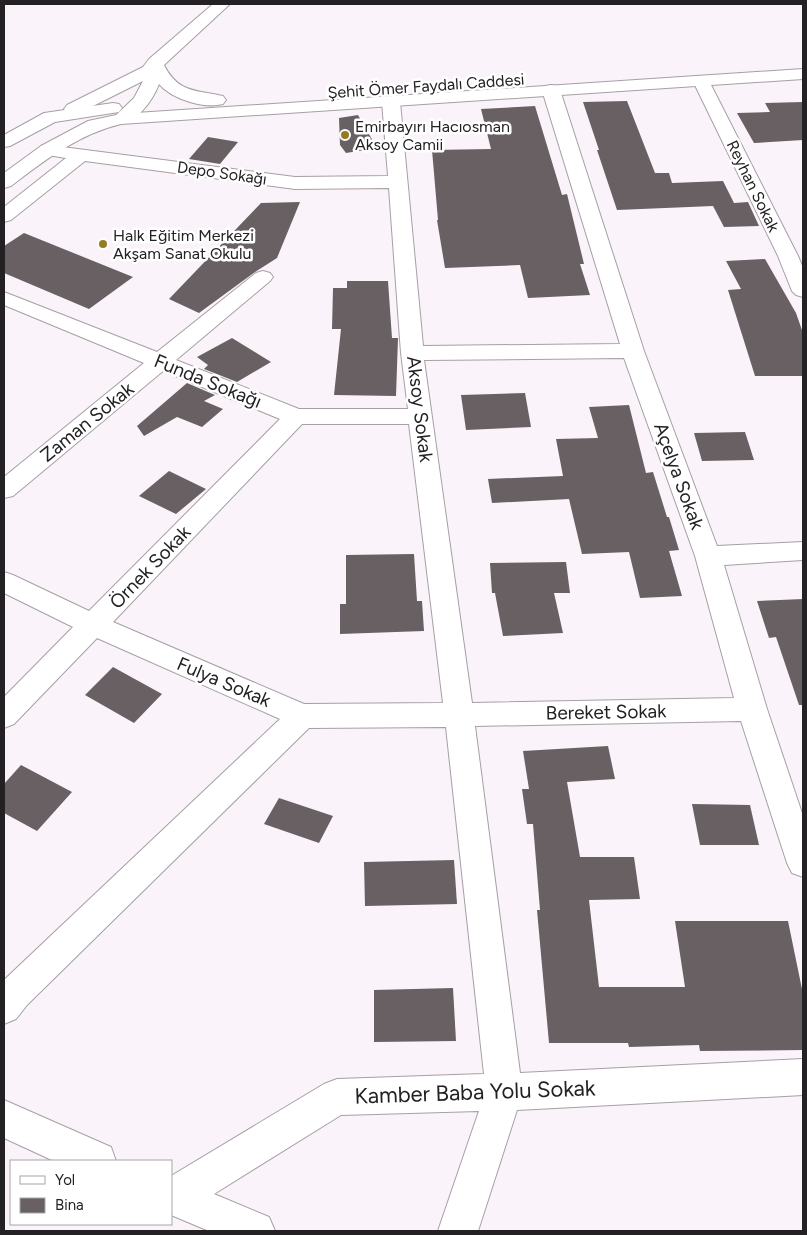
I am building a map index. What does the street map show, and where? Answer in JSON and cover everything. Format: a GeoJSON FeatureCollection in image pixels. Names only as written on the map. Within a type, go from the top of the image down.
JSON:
{"type":"FeatureCollection","features":[{"type":"Feature","properties":{"kind":"street"},"geometry":{"type":"LineString","coordinates":[[73,109],[149,71],[222,4]]}},
{"type":"Feature","properties":{"kind":"street","name":"Şehit Ömer Faydalı Caddesi"},"geometry":{"type":"LineString","coordinates":[[4,142],[50,117],[140,104],[803,61]]}},
{"type":"Feature","properties":{"kind":"street"},"geometry":{"type":"LineString","coordinates":[[155,64],[161,78],[168,86],[193,96],[217,100]]}},
{"type":"Feature","properties":{"kind":"street"},"geometry":{"type":"LineString","coordinates":[[121,119],[140,104],[153,80],[155,64]]}},
{"type":"Feature","properties":{"kind":"street","name":"Şehit Ömer Faydalı Caddesi"},"geometry":{"type":"LineString","coordinates":[[4,182],[47,150],[94,126],[121,119],[803,74]]}},
{"type":"Feature","properties":{"kind":"street","name":"Reyhan Sokak"},"geometry":{"type":"LineString","coordinates":[[701,81],[796,255],[803,291]]}},
{"type":"Feature","properties":{"kind":"street","name":"Açelya Sokak"},"geometry":{"type":"LineString","coordinates":[[551,90],[632,351],[708,556],[752,708],[803,863]]}},
{"type":"Feature","properties":{"kind":"street","name":"Aksoy Sokak"},"geometry":{"type":"LineString","coordinates":[[390,102],[412,353],[460,715],[504,1092]]}},
{"type":"Feature","properties":{"kind":"street","name":"Depo Sokağı"},"geometry":{"type":"LineString","coordinates":[[47,150],[295,183],[398,182]]}},
{"type":"Feature","properties":{"kind":"street"},"geometry":{"type":"LineString","coordinates":[[4,216],[82,154]]}},
{"type":"Feature","properties":{"kind":"street","name":"Zaman Sokak"},"geometry":{"type":"LineString","coordinates":[[4,490],[263,277]]}},
{"type":"Feature","properties":{"kind":"street","name":"Funda Sokağı"},"geometry":{"type":"LineString","coordinates":[[8,305],[160,362],[296,417],[421,416]]}},
{"type":"Feature","properties":{"kind":"street"},"geometry":{"type":"LineString","coordinates":[[412,353],[632,351]]}},
{"type":"Feature","properties":{"kind":"street","name":"Örnek Sokak"},"geometry":{"type":"LineString","coordinates":[[4,716],[296,417]]}},
{"type":"Feature","properties":{"kind":"street"},"geometry":{"type":"LineString","coordinates":[[708,556],[803,551]]}},
{"type":"Feature","properties":{"kind":"street","name":"Fulya Sokak"},"geometry":{"type":"LineString","coordinates":[[4,582],[93,625],[302,716],[460,715]]}},
{"type":"Feature","properties":{"kind":"street","name":"Bereket Sokak"},"geometry":{"type":"LineString","coordinates":[[460,715],[752,708]]}},
{"type":"Feature","properties":{"kind":"street"},"geometry":{"type":"LineString","coordinates":[[8,995],[302,716]]}},
{"type":"Feature","properties":{"kind":"street","name":"Kamber Baba Yolu Sokak"},"geometry":{"type":"LineString","coordinates":[[173,1195],[336,1097],[504,1092],[803,1078]]}},
{"type":"Feature","properties":{"kind":"street"},"geometry":{"type":"LineString","coordinates":[[458,1231],[504,1092]]}},
{"type":"Feature","properties":{"kind":"street"},"geometry":{"type":"LineString","coordinates":[[4,1119],[95,1160]]}},
{"type":"Feature","properties":{"kind":"street"},"geometry":{"type":"LineString","coordinates":[[173,1195],[255,1231]]}},
{"type":"Feature","properties":{"kind":"building"},"geometry":{"type":"Polygon","coordinates":[[[627,101],[655,173],[669,173],[672,183],[723,181],[734,203],[748,202],[759,226],[724,227],[713,206],[617,210],[583,102],[627,101]]]}},
{"type":"Feature","properties":{"kind":"building"},"geometry":{"type":"Polygon","coordinates":[[[803,102],[803,140],[754,143],[737,113],[770,112],[765,103],[803,102]]]}},
{"type":"Feature","properties":{"kind":"building"},"geometry":{"type":"Polygon","coordinates":[[[535,106],[562,195],[567,194],[584,264],[580,264],[590,295],[528,298],[520,265],[445,268],[437,220],[432,150],[491,149],[481,109],[535,106]]]}},
{"type":"Feature","properties":{"kind":"building"},"geometry":{"type":"Polygon","coordinates":[[[358,115],[377,148],[346,153],[340,145],[339,118],[358,115]]]}},
{"type":"Feature","properties":{"kind":"building"},"geometry":{"type":"Polygon","coordinates":[[[208,137],[238,142],[220,164],[189,159],[208,137]]]}},
{"type":"Feature","properties":{"kind":"building"},"geometry":{"type":"Polygon","coordinates":[[[300,202],[277,258],[199,313],[169,299],[261,203],[300,202]]]}},
{"type":"Feature","properties":{"kind":"building"},"geometry":{"type":"Polygon","coordinates":[[[24,233],[133,277],[89,309],[4,273],[4,246],[24,233]]]}},
{"type":"Feature","properties":{"kind":"building"},"geometry":{"type":"Polygon","coordinates":[[[765,259],[796,313],[803,333],[803,376],[755,376],[728,290],[741,289],[726,261],[765,259]]]}},
{"type":"Feature","properties":{"kind":"building"},"geometry":{"type":"Polygon","coordinates":[[[347,281],[388,281],[392,338],[398,338],[396,396],[334,395],[341,329],[332,329],[333,288],[347,288],[347,281]]]}},
{"type":"Feature","properties":{"kind":"building"},"geometry":{"type":"Polygon","coordinates":[[[232,338],[271,362],[237,382],[204,369],[208,365],[197,357],[232,338]]]}},
{"type":"Feature","properties":{"kind":"building"},"geometry":{"type":"Polygon","coordinates":[[[187,383],[215,395],[204,401],[223,409],[202,427],[177,417],[144,436],[137,426],[187,383]]]}},
{"type":"Feature","properties":{"kind":"building"},"geometry":{"type":"Polygon","coordinates":[[[525,393],[531,427],[466,430],[461,395],[525,393]]]}},
{"type":"Feature","properties":{"kind":"building"},"geometry":{"type":"Polygon","coordinates":[[[629,405],[646,473],[653,472],[679,550],[669,551],[682,596],[640,598],[629,552],[582,554],[569,499],[492,503],[488,479],[563,476],[556,439],[598,438],[589,407],[629,405]]]}},
{"type":"Feature","properties":{"kind":"building"},"geometry":{"type":"Polygon","coordinates":[[[745,432],[754,460],[702,461],[694,433],[745,432]]]}},
{"type":"Feature","properties":{"kind":"building"},"geometry":{"type":"Polygon","coordinates":[[[169,471],[206,489],[176,514],[139,496],[169,471]]]}},
{"type":"Feature","properties":{"kind":"building"},"geometry":{"type":"Polygon","coordinates":[[[414,554],[417,601],[422,601],[424,631],[340,634],[340,604],[346,604],[346,555],[414,554]]]}},
{"type":"Feature","properties":{"kind":"building"},"geometry":{"type":"Polygon","coordinates":[[[566,562],[570,593],[554,593],[563,633],[503,636],[495,593],[492,593],[490,563],[566,562]]]}},
{"type":"Feature","properties":{"kind":"building"},"geometry":{"type":"Polygon","coordinates":[[[803,599],[803,705],[799,705],[776,637],[769,638],[757,601],[803,599]]]}},
{"type":"Feature","properties":{"kind":"building"},"geometry":{"type":"Polygon","coordinates":[[[113,667],[162,694],[134,723],[85,695],[113,667]]]}},
{"type":"Feature","properties":{"kind":"building"},"geometry":{"type":"Polygon","coordinates":[[[608,746],[615,779],[567,782],[580,857],[634,857],[640,899],[589,900],[599,987],[685,987],[675,921],[788,921],[803,994],[803,1050],[700,1051],[699,1045],[629,1047],[628,1043],[549,1043],[537,910],[540,910],[533,824],[527,824],[522,789],[529,789],[523,751],[608,746]]]}},
{"type":"Feature","properties":{"kind":"building"},"geometry":{"type":"Polygon","coordinates":[[[21,765],[72,792],[37,831],[4,813],[4,784],[21,765]]]}},
{"type":"Feature","properties":{"kind":"building"},"geometry":{"type":"Polygon","coordinates":[[[279,798],[333,816],[319,843],[264,824],[279,798]]]}},
{"type":"Feature","properties":{"kind":"building"},"geometry":{"type":"Polygon","coordinates":[[[692,804],[750,805],[759,845],[700,845],[692,804]]]}},
{"type":"Feature","properties":{"kind":"building"},"geometry":{"type":"Polygon","coordinates":[[[454,860],[457,904],[365,906],[364,862],[454,860]]]}},
{"type":"Feature","properties":{"kind":"building"},"geometry":{"type":"Polygon","coordinates":[[[453,988],[456,1041],[374,1042],[374,990],[453,988]]]}},
{"type":"Feature","properties":{"kind":"place","name":"Emirbayırı Hacıosman Aksoy Camii"},"geometry":{"type":"Point","coordinates":[345,135]}},
{"type":"Feature","properties":{"kind":"place","name":"Halk Eğitim Merkezi Akşam Sanat Okulu"},"geometry":{"type":"Point","coordinates":[103,244]}}]}
